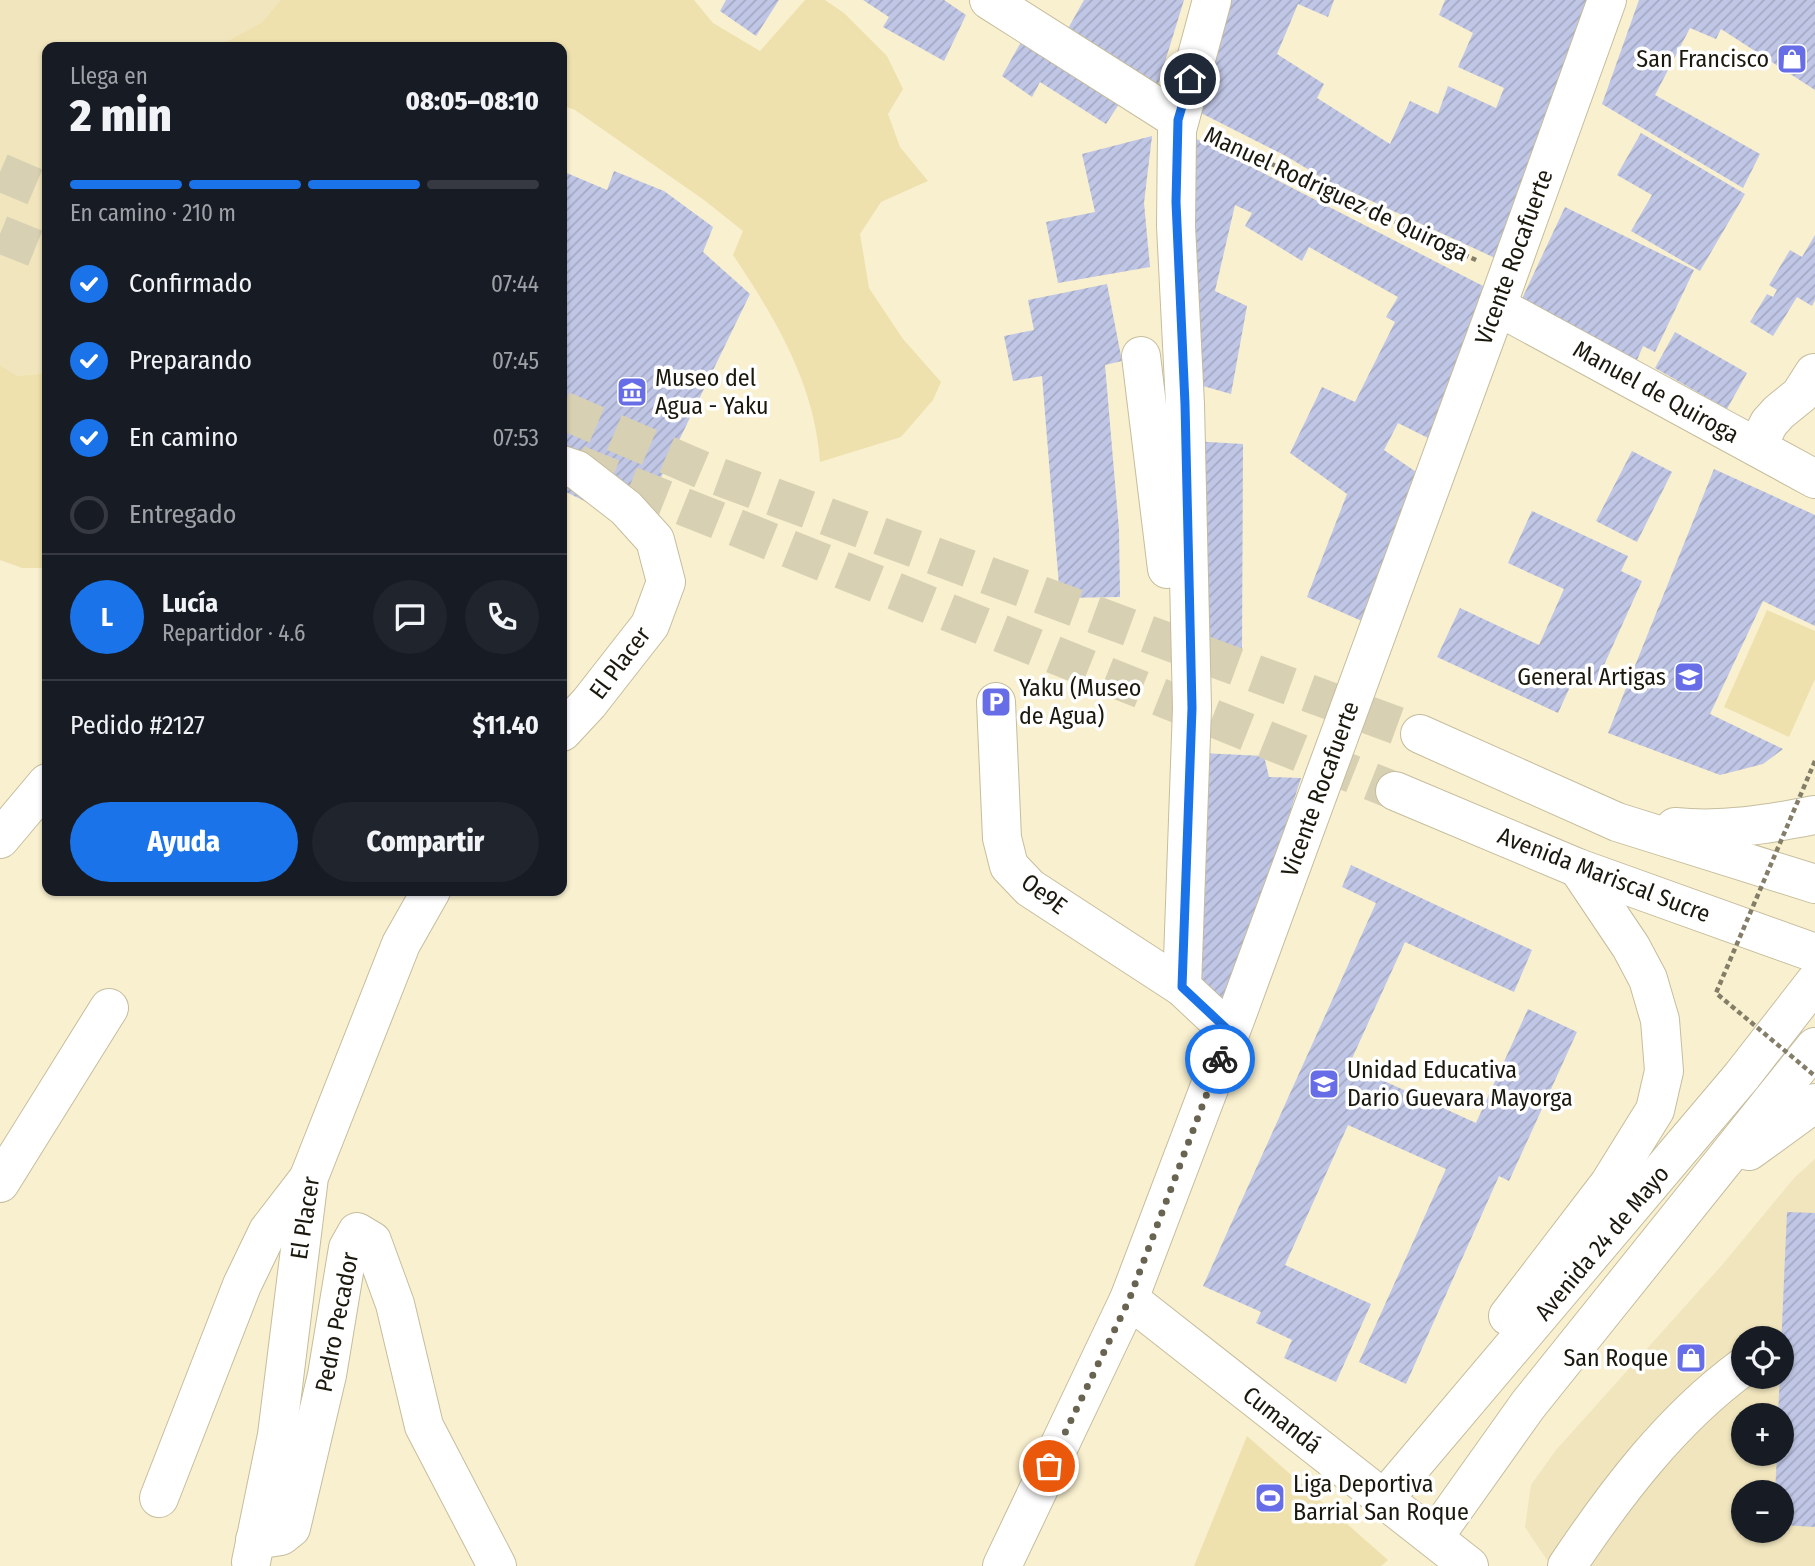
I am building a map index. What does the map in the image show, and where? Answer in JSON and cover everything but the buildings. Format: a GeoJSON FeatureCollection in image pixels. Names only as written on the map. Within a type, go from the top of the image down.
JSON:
{"type":"FeatureCollection","features":[{"type":"Feature","properties":{"kind":"street","name":"Manuel Rodriguez de Quiroga"},"geometry":{"type":"LineString","coordinates":[[989,0],[1178,120]]}},
{"type":"Feature","properties":{"kind":"street"},"geometry":{"type":"LineString","coordinates":[[1182,987],[1192,708],[1185,404],[1176,226],[1178,120],[1212,0]]}},
{"type":"Feature","properties":{"kind":"street","name":"Vicente Rocafuerte"},"geometry":{"type":"LineString","coordinates":[[1002,1566],[1129,1300],[1230,1032],[1607,0]]}},
{"type":"Feature","properties":{"kind":"street","name":"Manuel de Quiroga"},"geometry":{"type":"LineString","coordinates":[[1502,290],[1757,447],[1815,479]]}},
{"type":"Feature","properties":{"kind":"street"},"geometry":{"type":"LineString","coordinates":[[1141,356],[1182,693],[1192,708]]}},
{"type":"Feature","properties":{"kind":"street"},"geometry":{"type":"LineString","coordinates":[[1757,447],[1769,423],[1800,395],[1814,373]]}},
{"type":"Feature","properties":{"kind":"street","name":"El Placer"},"geometry":{"type":"LineString","coordinates":[[567,467],[577,470],[626,508],[655,540],[666,582],[650,625],[567,727]]}},
{"type":"Feature","properties":{"kind":"street","name":"Oe9E"},"geometry":{"type":"LineString","coordinates":[[996,702],[1002,838],[1009,866],[1030,888],[1182,987],[1230,1032]]}},
{"type":"Feature","properties":{"kind":"street"},"geometry":{"type":"LineString","coordinates":[[1420,734],[1617,822],[1815,884]]}},
{"type":"Feature","properties":{"kind":"street"},"geometry":{"type":"LineString","coordinates":[[0,839],[42,789]]}},
{"type":"Feature","properties":{"kind":"street","name":"Avenida Mariscal Sucre"},"geometry":{"type":"LineString","coordinates":[[1395,791],[1813,962]]}},
{"type":"Feature","properties":{"kind":"street"},"geometry":{"type":"LineString","coordinates":[[1617,822],[1703,830],[1815,815]]}},
{"type":"Feature","properties":{"kind":"street"},"geometry":{"type":"LineString","coordinates":[[1456,1416],[1498,1329],[1609,1184],[1655,1110],[1664,1071],[1660,1020],[1648,979],[1631,947],[1578,868]]}},
{"type":"Feature","properties":{"kind":"street","name":"El Placer"},"geometry":{"type":"LineString","coordinates":[[253,1553],[277,1435],[309,1177],[401,944],[428,896]]}},
{"type":"Feature","properties":{"kind":"street","name":"Avenida 24 de Mayo"},"geometry":{"type":"LineString","coordinates":[[1384,1499],[1741,1077],[1813,962]]}},
{"type":"Feature","properties":{"kind":"street"},"geometry":{"type":"LineString","coordinates":[[0,1183],[109,1008]]}},
{"type":"Feature","properties":{"kind":"street","name":"Avenida 24 de Mayo"},"geometry":{"type":"LineString","coordinates":[[1434,1537],[1528,1405],[1815,1047]]}},
{"type":"Feature","properties":{"kind":"street"},"geometry":{"type":"LineString","coordinates":[[1711,1180],[1815,1103]]}},
{"type":"Feature","properties":{"kind":"street"},"geometry":{"type":"LineString","coordinates":[[159,1498],[242,1285],[268,1231],[309,1177]]}},
{"type":"Feature","properties":{"kind":"street","name":"Pedro Pecador"},"geometry":{"type":"LineString","coordinates":[[253,1553],[290,1528],[327,1376],[348,1248],[357,1232],[372,1241],[395,1304],[424,1426],[497,1566]]}},
{"type":"Feature","properties":{"kind":"street","name":"Cumandá"},"geometry":{"type":"LineString","coordinates":[[1129,1300],[1469,1566]]}},
{"type":"Feature","properties":{"kind":"street"},"geometry":{"type":"LineString","coordinates":[[1567,1566],[1606,1507],[1675,1428],[1731,1376]]}},
{"type":"Feature","properties":{"kind":"path","name":"Manuel Rodriguez de Quiroga"},"geometry":{"type":"LineString","coordinates":[[1178,120],[1502,290]]}},
{"type":"Feature","properties":{"kind":"path"},"geometry":{"type":"LineString","coordinates":[[1815,761],[1716,993],[1815,1076]]}},
{"type":"Feature","properties":{"kind":"shaded area"},"geometry":{"type":"Polygon","coordinates":[[[0,0],[281,0],[261,23],[225,42],[42,42],[42,374],[17,376],[0,365],[0,0]]]}},
{"type":"Feature","properties":{"kind":"shaded area"},"geometry":{"type":"Polygon","coordinates":[[[281,0],[694,0],[713,23],[760,51],[805,0],[825,0],[844,13],[887,56],[903,89],[888,114],[900,147],[928,181],[881,202],[860,234],[869,288],[903,339],[941,382],[933,400],[901,437],[820,462],[817,433],[801,379],[778,328],[733,255],[743,231],[704,200],[567,107],[567,42],[225,42],[261,23],[281,0]]]}},
{"type":"Feature","properties":{"kind":"shaded area"},"geometry":{"type":"Polygon","coordinates":[[[0,365],[17,376],[42,374],[42,568],[22,568],[0,560],[0,365]]]}},
{"type":"Feature","properties":{"kind":"shaded area"},"geometry":{"type":"Polygon","coordinates":[[[1767,610],[1815,631],[1815,679],[1789,737],[1724,707],[1767,610]]]}},
{"type":"Feature","properties":{"kind":"shaded area","name":"San Roque"},"geometry":{"type":"Polygon","coordinates":[[[1815,1159],[1815,1566],[1551,1566],[1525,1527],[1531,1485],[1556,1450],[1722,1265],[1795,1177],[1815,1159]]]}},
{"type":"Feature","properties":{"kind":"shaded area","name":"Liga Deportiva Barrial San Roque"},"geometry":{"type":"Polygon","coordinates":[[[1247,1436],[1388,1560],[1381,1566],[1194,1566],[1247,1436]]]}},
{"type":"Feature","properties":{"kind":"tunnel"},"geometry":{"type":"LineString","coordinates":[[0,172],[42,190]]}},
{"type":"Feature","properties":{"kind":"tunnel"},"geometry":{"type":"LineString","coordinates":[[0,234],[42,251]]}},
{"type":"Feature","properties":{"kind":"tunnel"},"geometry":{"type":"LineString","coordinates":[[567,412],[714,475],[1420,734]]}},
{"type":"Feature","properties":{"kind":"tunnel"},"geometry":{"type":"LineString","coordinates":[[577,464],[1395,791]]}},
{"type":"Feature","properties":{"kind":"way so far"},"geometry":{"type":"LineString","coordinates":[[1049,1466],[1129,1300],[1220,1059]]}},
{"type":"Feature","properties":{"kind":"place","name":"San Francisco"},"geometry":{"type":"Point","coordinates":[1792,59]}},
{"type":"Feature","properties":{"kind":"place","name":"Museo del Agua - Yaku"},"geometry":{"type":"Point","coordinates":[632,392]}},
{"type":"Feature","properties":{"kind":"place","name":"General Artigas"},"geometry":{"type":"Point","coordinates":[1689,677]}},
{"type":"Feature","properties":{"kind":"place","name":"Yaku (Museo de Agua)"},"geometry":{"type":"Point","coordinates":[996,702]}},
{"type":"Feature","properties":{"kind":"place","name":"Unidad Educativa Dario Guevara Mayorga"},"geometry":{"type":"Point","coordinates":[1324,1084]}},
{"type":"Feature","properties":{"kind":"place","name":"San Roque"},"geometry":{"type":"Point","coordinates":[1691,1358]}},
{"type":"Feature","properties":{"kind":"place","name":"Liga Deportiva Barrial San Roque"},"geometry":{"type":"Point","coordinates":[1270,1498]}},
{"type":"Feature","properties":{"kind":"route"},"geometry":{"type":"LineString","coordinates":[[1190,79],[1178,120],[1176,202],[1185,404],[1192,708],[1182,987],[1230,1032],[1220,1059]]}}]}
